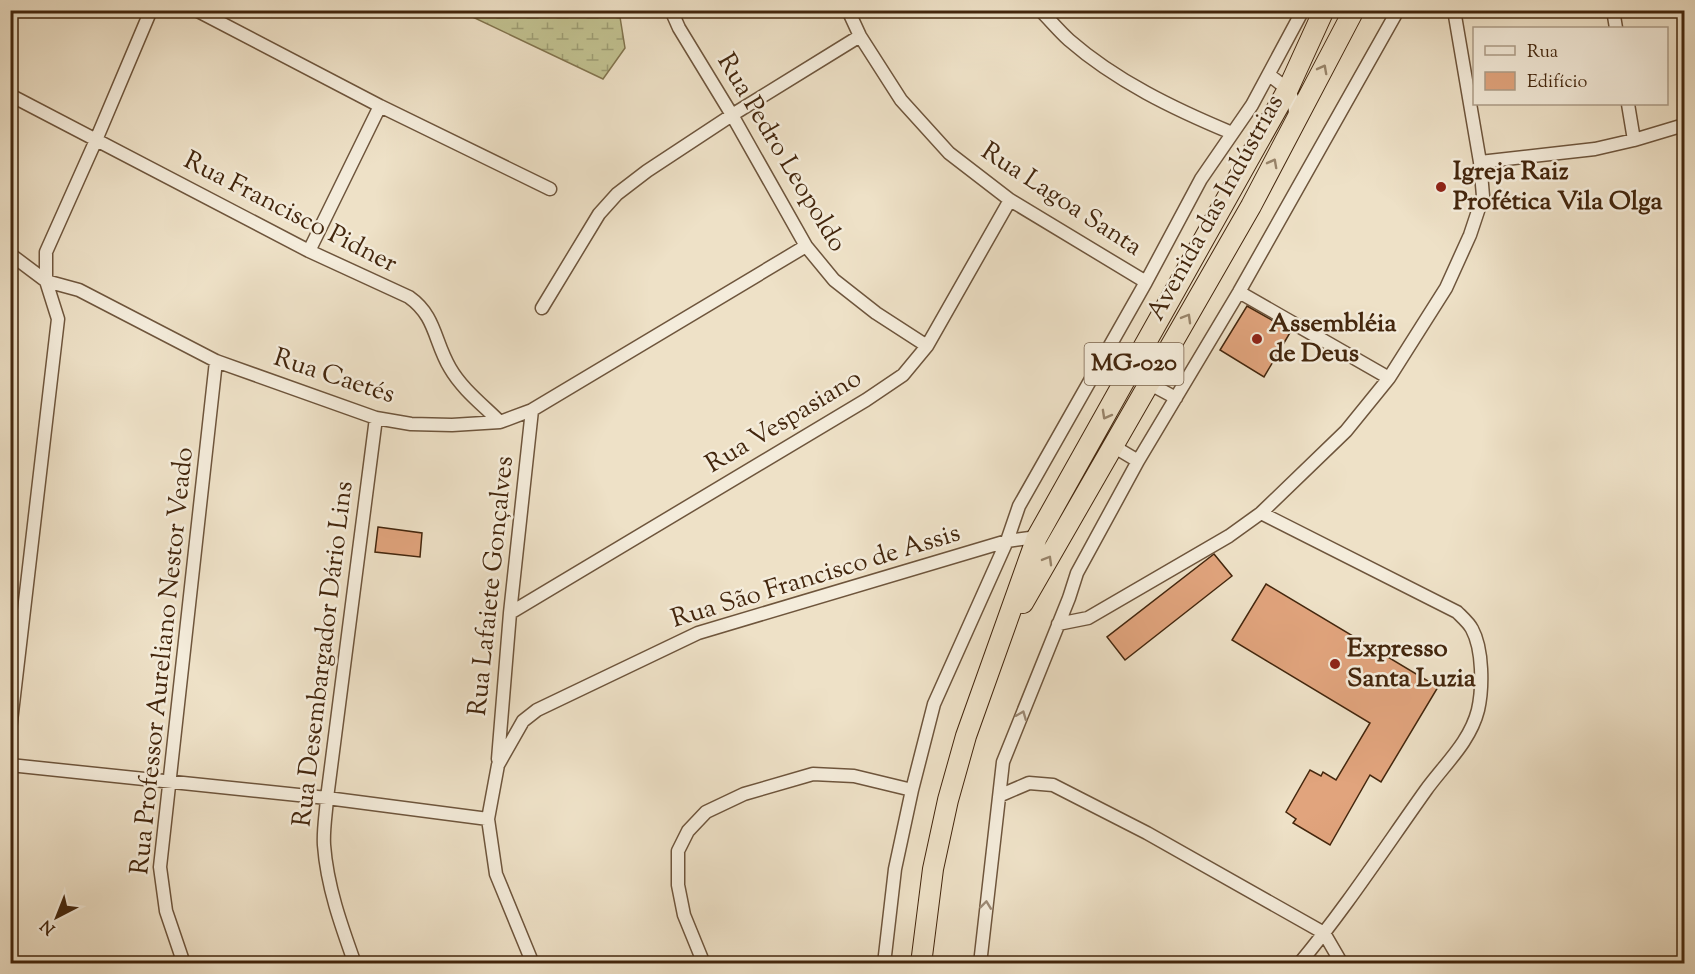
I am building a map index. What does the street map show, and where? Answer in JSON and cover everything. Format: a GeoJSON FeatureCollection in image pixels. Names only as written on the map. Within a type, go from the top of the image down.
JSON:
{"type":"FeatureCollection","features":[{"type":"Feature","properties":{"kind":"highway","name":"Avenida das Indústrias"},"geometry":{"type":"LineString","coordinates":[[921,963],[933,869],[948,800],[966,736],[1037,537],[1288,89],[1324,10]]}},
{"type":"Feature","properties":{"kind":"highway","name":"Avenida das Indústrias"},"geometry":{"type":"LineString","coordinates":[[997,647],[1251,206],[1354,10]]}},
{"type":"Feature","properties":{"kind":"street"},"geometry":{"type":"LineString","coordinates":[[10,730],[58,319],[46,281],[46,252],[151,10]]}},
{"type":"Feature","properties":{"kind":"street"},"geometry":{"type":"LineString","coordinates":[[196,10],[380,106],[550,189]]}},
{"type":"Feature","properties":{"kind":"street","name":"Rua Pedro Leopoldo"},"geometry":{"type":"LineString","coordinates":[[671,10],[679,28],[806,246],[834,280],[876,313],[927,346]]}},
{"type":"Feature","properties":{"kind":"street","name":"Rua Lagoa Santa"},"geometry":{"type":"LineString","coordinates":[[848,10],[861,36],[901,100],[949,153],[1010,200],[1146,282]]}},
{"type":"Feature","properties":{"kind":"street"},"geometry":{"type":"LineString","coordinates":[[1040,10],[1069,40],[1116,74],[1179,111],[1232,133]]}},
{"type":"Feature","properties":{"kind":"street"},"geometry":{"type":"LineString","coordinates":[[884,963],[895,869],[934,704],[1007,542],[1019,506],[1146,282],[1201,179],[1252,105],[1303,10]]}},
{"type":"Feature","properties":{"kind":"street"},"geometry":{"type":"LineString","coordinates":[[980,963],[1004,762],[1077,573],[1138,461],[1239,292],[1398,10]]}},
{"type":"Feature","properties":{"kind":"street"},"geometry":{"type":"LineString","coordinates":[[1058,624],[1088,618],[1229,536],[1262,513],[1346,431],[1389,378],[1446,288],[1470,235],[1482,196],[1480,162],[1454,10]]}},
{"type":"Feature","properties":{"kind":"street"},"geometry":{"type":"LineString","coordinates":[[1612,10],[1616,27]]}},
{"type":"Feature","properties":{"kind":"street"},"geometry":{"type":"LineString","coordinates":[[542,308],[598,214],[617,194],[647,171],[861,36]]}},
{"type":"Feature","properties":{"kind":"street"},"geometry":{"type":"LineString","coordinates":[[1269,75],[1288,89],[1295,102],[1295,121]]}},
{"type":"Feature","properties":{"kind":"street","name":"Rua Francisco Pidner"},"geometry":{"type":"LineString","coordinates":[[10,95],[309,251],[409,297],[422,306],[450,369],[470,393],[500,422]]}},
{"type":"Feature","properties":{"kind":"street"},"geometry":{"type":"LineString","coordinates":[[1628,105],[1634,140]]}},
{"type":"Feature","properties":{"kind":"street"},"geometry":{"type":"LineString","coordinates":[[309,251],[380,106]]}},
{"type":"Feature","properties":{"kind":"street"},"geometry":{"type":"LineString","coordinates":[[1480,162],[1595,149],[1634,140],[1684,124]]}},
{"type":"Feature","properties":{"kind":"street","name":"Rua Vespasiano"},"geometry":{"type":"LineString","coordinates":[[510,613],[866,400],[903,375],[927,346],[1010,200]]}},
{"type":"Feature","properties":{"kind":"street","name":"Rua Caetés"},"geometry":{"type":"LineString","coordinates":[[10,254],[46,281],[78,290],[216,361],[376,418],[421,424],[452,425],[500,422],[532,410],[806,246]]}},
{"type":"Feature","properties":{"kind":"street"},"geometry":{"type":"LineString","coordinates":[[1239,292],[1389,378]]}},
{"type":"Feature","properties":{"kind":"street","name":"Rua Professor Aureliano Nestor Veado"},"geometry":{"type":"LineString","coordinates":[[184,963],[166,911],[160,867],[216,361]]}},
{"type":"Feature","properties":{"kind":"street"},"geometry":{"type":"LineString","coordinates":[[1150,384],[1176,398]]}},
{"type":"Feature","properties":{"kind":"street","name":"Rua Lafaiete Gonçalves"},"geometry":{"type":"LineString","coordinates":[[498,765],[510,613],[532,410]]}},
{"type":"Feature","properties":{"kind":"street","name":"Rua Desembargador Dário Lins"},"geometry":{"type":"LineString","coordinates":[[355,963],[343,932],[331,888],[324,844],[327,798],[376,418]]}},
{"type":"Feature","properties":{"kind":"street"},"geometry":{"type":"LineString","coordinates":[[1113,446],[1138,461]]}},
{"type":"Feature","properties":{"kind":"street"},"geometry":{"type":"LineString","coordinates":[[1262,513],[1457,612],[1472,628],[1478,649],[1481,679],[1478,711],[1462,746],[1435,778],[1324,933],[1299,963]]}},
{"type":"Feature","properties":{"kind":"street","name":"Rua São Francisco de Assis"},"geometry":{"type":"LineString","coordinates":[[533,963],[496,874],[488,819],[498,765],[523,721],[537,710],[698,633],[1007,542],[1037,537]]}},
{"type":"Feature","properties":{"kind":"street"},"geometry":{"type":"LineString","coordinates":[[1069,598],[1088,618]]}},
{"type":"Feature","properties":{"kind":"street"},"geometry":{"type":"LineString","coordinates":[[10,765],[327,798],[488,819]]}},
{"type":"Feature","properties":{"kind":"street"},"geometry":{"type":"LineString","coordinates":[[704,963],[684,915],[678,885],[678,851],[688,831],[706,812],[744,795],[813,774],[854,777],[912,790]]}},
{"type":"Feature","properties":{"kind":"street"},"geometry":{"type":"LineString","coordinates":[[1001,795],[1029,783],[1053,784],[1147,833],[1324,933],[1342,963]]}},
{"type":"Feature","properties":{"kind":"green space"},"geometry":{"type":"Polygon","coordinates":[[[460,11],[619,11],[625,48],[603,79],[460,11]]]}},
{"type":"Feature","properties":{"kind":"building","name":"Assembléia de Deus"},"geometry":{"type":"Polygon","coordinates":[[[1247,306],[1291,331],[1264,377],[1220,350],[1247,306]]]}},
{"type":"Feature","properties":{"kind":"building"},"geometry":{"type":"Polygon","coordinates":[[[378,527],[422,533],[420,557],[375,552],[378,527]]]}},
{"type":"Feature","properties":{"kind":"building"},"geometry":{"type":"Polygon","coordinates":[[[1214,554],[1232,576],[1125,660],[1107,637],[1214,554]]]}},
{"type":"Feature","properties":{"kind":"building","name":"Expresso Santa Luzia"},"geometry":{"type":"Polygon","coordinates":[[[1266,584],[1438,687],[1381,782],[1370,775],[1330,845],[1293,823],[1296,819],[1286,812],[1310,770],[1321,776],[1323,772],[1336,780],[1370,723],[1232,640],[1266,584]]]}},
{"type":"Feature","properties":{"kind":"place","name":"Igreja Raiz Profética Vila Olga"},"geometry":{"type":"Point","coordinates":[1441,187]}},
{"type":"Feature","properties":{"kind":"place","name":"Assembléia de Deus"},"geometry":{"type":"Point","coordinates":[1257,339]}},
{"type":"Feature","properties":{"kind":"place","name":"Expresso Santa Luzia"},"geometry":{"type":"Point","coordinates":[1335,664]}}]}
